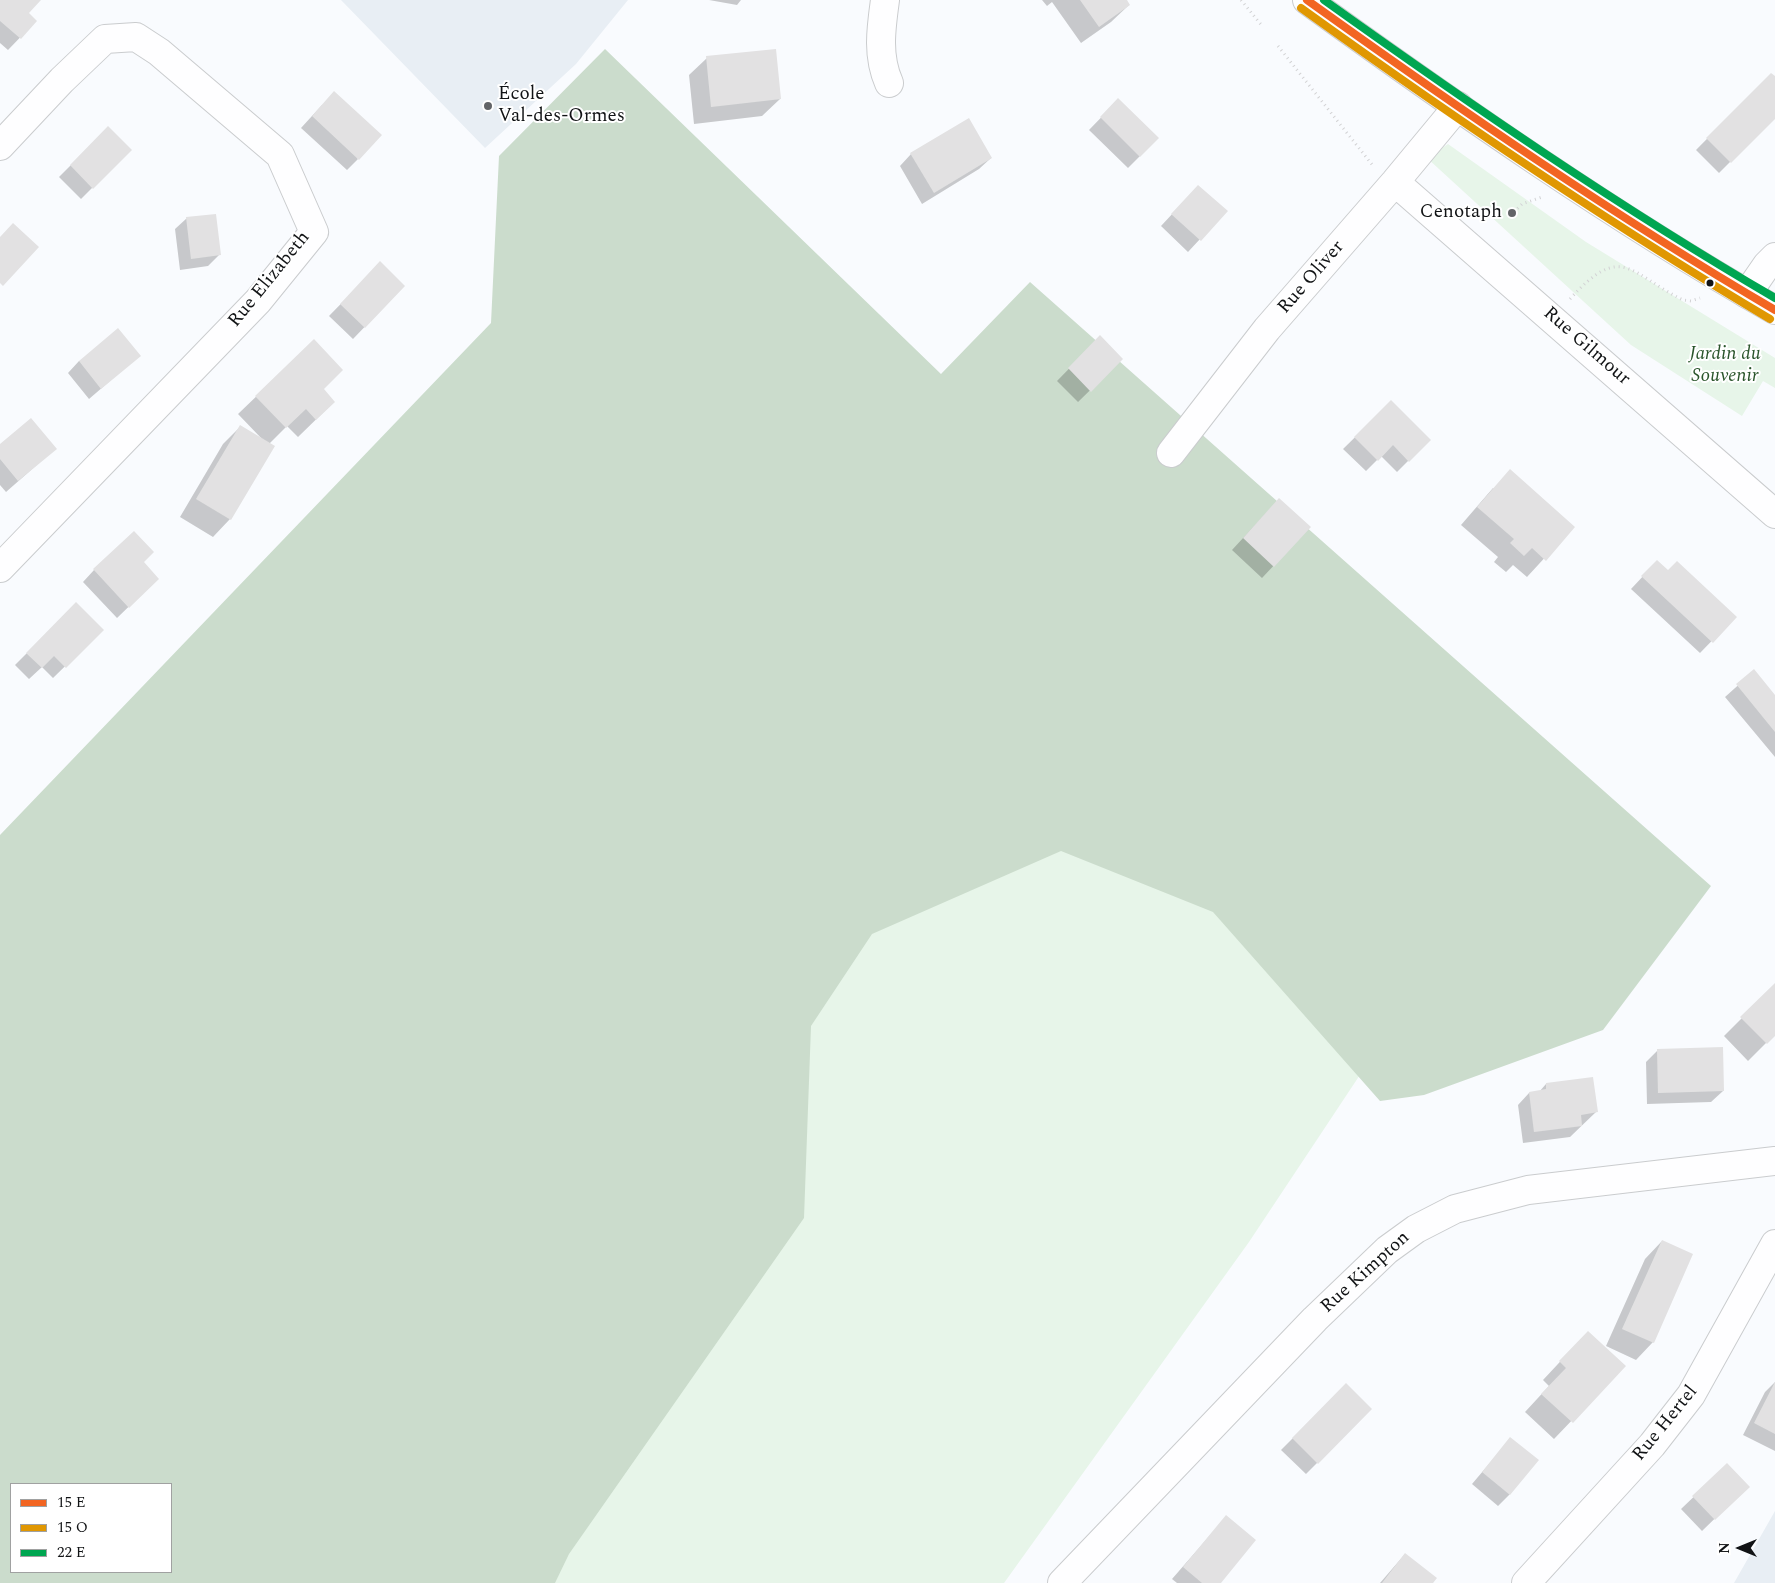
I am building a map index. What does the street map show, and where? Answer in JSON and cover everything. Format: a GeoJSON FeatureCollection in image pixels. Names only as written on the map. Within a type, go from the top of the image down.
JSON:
{"type":"FeatureCollection","features":[{"type":"Feature","properties":{"kind":"street"},"geometry":{"type":"LineString","coordinates":[[885,0],[880,51],[889,83]]}},
{"type":"Feature","properties":{"kind":"street"},"geometry":{"type":"LineString","coordinates":[[1307,0],[1458,106],[1582,189],[1775,310]]}},
{"type":"Feature","properties":{"kind":"street","name":"Rue Elizabeth"},"geometry":{"type":"LineString","coordinates":[[0,146],[62,80],[105,39],[136,37],[159,52],[280,155],[314,232],[258,301],[0,568]]}},
{"type":"Feature","properties":{"kind":"street","name":"Rue Oliver"},"geometry":{"type":"LineString","coordinates":[[1171,453],[1386,177],[1458,106]]}},
{"type":"Feature","properties":{"kind":"street","name":"Rue Gilmour"},"geometry":{"type":"LineString","coordinates":[[1386,177],[1775,514]]}},
{"type":"Feature","properties":{"kind":"street"},"geometry":{"type":"LineString","coordinates":[[1747,294],[1767,265],[1775,257]]}},
{"type":"Feature","properties":{"kind":"street","name":"Rue Kimpton"},"geometry":{"type":"LineString","coordinates":[[1062,1583],[1315,1319],[1387,1250],[1416,1228],[1455,1209],[1528,1190],[1775,1161]]}},
{"type":"Feature","properties":{"kind":"street","name":"Rue Hertel"},"geometry":{"type":"LineString","coordinates":[[1526,1583],[1652,1445],[1691,1395],[1775,1244]]}},
{"type":"Feature","properties":{"kind":"path"},"geometry":{"type":"LineString","coordinates":[[1241,0],[1263,27]]}},
{"type":"Feature","properties":{"kind":"path"},"geometry":{"type":"LineString","coordinates":[[1278,46],[1386,177]]}},
{"type":"Feature","properties":{"kind":"path"},"geometry":{"type":"LineString","coordinates":[[1514,212],[1522,204],[1547,194]]}},
{"type":"Feature","properties":{"kind":"path"},"geometry":{"type":"LineString","coordinates":[[1567,303],[1593,275],[1602,271],[1624,268],[1637,271],[1683,300],[1696,300],[1705,292]]}},
{"type":"Feature","properties":{"kind":"shaded area","name":"École Val-des-Ormes"},"geometry":{"type":"Polygon","coordinates":[[[341,0],[628,0],[576,64],[485,148],[341,0]]]}},
{"type":"Feature","properties":{"kind":"shaded area"},"geometry":{"type":"Polygon","coordinates":[[[1775,1511],[1775,1583],[1734,1583],[1775,1511]]]}},
{"type":"Feature","properties":{"kind":"green space"},"geometry":{"type":"Polygon","coordinates":[[[605,49],[941,374],[1030,282],[1711,886],[1603,1030],[1424,1095],[1380,1101],[1213,912],[1061,851],[872,934],[811,1026],[804,1218],[569,1554],[555,1583],[0,1583],[0,835],[491,323],[499,156],[605,49]]]}},
{"type":"Feature","properties":{"kind":"green space","name":"Jardin du Souvenir"},"geometry":{"type":"Polygon","coordinates":[[[1448,144],[1586,242],[1775,358],[1775,388],[1763,381],[1742,416],[1631,345],[1427,158],[1448,144]]]}},
{"type":"Feature","properties":{"kind":"green space"},"geometry":{"type":"Polygon","coordinates":[[[472,525],[1411,998],[1249,1242],[1004,1583],[0,1583],[0,917],[472,525]]]}},
{"type":"Feature","properties":{"kind":"building"},"geometry":{"type":"Polygon","coordinates":[[[0,0],[41,0],[29,13],[37,21],[21,39],[0,21],[0,0]]]}},
{"type":"Feature","properties":{"kind":"building"},"geometry":{"type":"Polygon","coordinates":[[[1080,0],[1127,0],[1130,5],[1099,27],[1080,0]]]}},
{"type":"Feature","properties":{"kind":"building"},"geometry":{"type":"Polygon","coordinates":[[[776,49],[781,99],[711,107],[706,56],[776,49]]]}},
{"type":"Feature","properties":{"kind":"building"},"geometry":{"type":"Polygon","coordinates":[[[1771,73],[1775,76],[1775,119],[1731,163],[1706,138],[1771,73]]]}},
{"type":"Feature","properties":{"kind":"building"},"geometry":{"type":"Polygon","coordinates":[[[334,91],[382,135],[359,160],[312,116],[334,91]]]}},
{"type":"Feature","properties":{"kind":"building"},"geometry":{"type":"Polygon","coordinates":[[[1118,98],[1159,138],[1140,157],[1100,117],[1118,98]]]}},
{"type":"Feature","properties":{"kind":"building"},"geometry":{"type":"Polygon","coordinates":[[[969,118],[992,158],[934,193],[910,153],[969,118]]]}},
{"type":"Feature","properties":{"kind":"building"},"geometry":{"type":"Polygon","coordinates":[[[108,126],[132,150],[93,189],[70,165],[108,126]]]}},
{"type":"Feature","properties":{"kind":"building"},"geometry":{"type":"Polygon","coordinates":[[[1198,185],[1228,211],[1201,241],[1171,214],[1198,185]]]}},
{"type":"Feature","properties":{"kind":"building"},"geometry":{"type":"Polygon","coordinates":[[[216,214],[221,255],[191,259],[186,217],[216,214]]]}},
{"type":"Feature","properties":{"kind":"building"},"geometry":{"type":"Polygon","coordinates":[[[13,223],[39,247],[3,286],[0,283],[0,237],[13,223]]]}},
{"type":"Feature","properties":{"kind":"building"},"geometry":{"type":"Polygon","coordinates":[[[380,261],[405,286],[365,328],[340,304],[380,261]]]}},
{"type":"Feature","properties":{"kind":"building"},"geometry":{"type":"Polygon","coordinates":[[[118,328],[141,356],[101,389],[79,361],[118,328]]]}},
{"type":"Feature","properties":{"kind":"building"},"geometry":{"type":"Polygon","coordinates":[[[1100,335],[1123,359],[1091,392],[1068,368],[1100,335]]]}},
{"type":"Feature","properties":{"kind":"building"},"geometry":{"type":"Polygon","coordinates":[[[314,339],[343,370],[324,389],[335,402],[316,420],[306,409],[286,428],[255,396],[314,339]]]}},
{"type":"Feature","properties":{"kind":"building"},"geometry":{"type":"Polygon","coordinates":[[[1391,400],[1431,440],[1409,462],[1393,445],[1378,461],[1354,437],[1391,400]]]}},
{"type":"Feature","properties":{"kind":"building"},"geometry":{"type":"Polygon","coordinates":[[[31,418],[57,449],[18,481],[0,459],[0,444],[31,418]]]}},
{"type":"Feature","properties":{"kind":"building"},"geometry":{"type":"Polygon","coordinates":[[[240,425],[275,446],[231,520],[196,499],[240,425]]]}},
{"type":"Feature","properties":{"kind":"building"},"geometry":{"type":"Polygon","coordinates":[[[1510,469],[1575,527],[1546,561],[1532,548],[1524,556],[1510,543],[1514,539],[1477,507],[1510,469]]]}},
{"type":"Feature","properties":{"kind":"building"},"geometry":{"type":"Polygon","coordinates":[[[1279,498],[1311,527],[1274,567],[1243,538],[1279,498]]]}},
{"type":"Feature","properties":{"kind":"building"},"geometry":{"type":"Polygon","coordinates":[[[134,531],[154,552],[144,562],[159,579],[129,608],[93,569],[134,531]]]}},
{"type":"Feature","properties":{"kind":"building"},"geometry":{"type":"Polygon","coordinates":[[[1657,560],[1668,570],[1677,561],[1737,617],[1713,643],[1641,576],[1657,560]]]}},
{"type":"Feature","properties":{"kind":"building"},"geometry":{"type":"Polygon","coordinates":[[[76,602],[104,630],[66,668],[54,656],[42,668],[26,653],[76,602]]]}},
{"type":"Feature","properties":{"kind":"building"},"geometry":{"type":"Polygon","coordinates":[[[1754,669],[1775,695],[1775,732],[1736,684],[1754,669]]]}},
{"type":"Feature","properties":{"kind":"building"},"geometry":{"type":"Polygon","coordinates":[[[1775,983],[1775,1036],[1767,1044],[1740,1017],[1775,983]]]}},
{"type":"Feature","properties":{"kind":"building"},"geometry":{"type":"Polygon","coordinates":[[[1723,1047],[1724,1091],[1658,1093],[1657,1049],[1723,1047]]]}},
{"type":"Feature","properties":{"kind":"building"},"geometry":{"type":"Polygon","coordinates":[[[1593,1077],[1598,1112],[1581,1115],[1582,1126],[1534,1132],[1529,1092],[1546,1089],[1546,1083],[1593,1077]]]}},
{"type":"Feature","properties":{"kind":"building"},"geometry":{"type":"Polygon","coordinates":[[[1662,1240],[1693,1254],[1654,1343],[1622,1329],[1662,1240]]]}},
{"type":"Feature","properties":{"kind":"building"},"geometry":{"type":"Polygon","coordinates":[[[1588,1331],[1626,1366],[1573,1423],[1541,1394],[1566,1368],[1559,1361],[1588,1331]]]}},
{"type":"Feature","properties":{"kind":"building"},"geometry":{"type":"Polygon","coordinates":[[[1775,1382],[1775,1434],[1754,1423],[1775,1382]]]}},
{"type":"Feature","properties":{"kind":"building"},"geometry":{"type":"Polygon","coordinates":[[[1346,1383],[1372,1409],[1318,1464],[1292,1438],[1346,1383]]]}},
{"type":"Feature","properties":{"kind":"building"},"geometry":{"type":"Polygon","coordinates":[[[1510,1437],[1539,1460],[1510,1495],[1482,1472],[1510,1437]]]}},
{"type":"Feature","properties":{"kind":"building"},"geometry":{"type":"Polygon","coordinates":[[[1727,1463],[1750,1487],[1715,1520],[1692,1496],[1727,1463]]]}},
{"type":"Feature","properties":{"kind":"building"},"geometry":{"type":"Polygon","coordinates":[[[1226,1515],[1256,1540],[1221,1583],[1202,1583],[1183,1567],[1226,1515]]]}},
{"type":"Feature","properties":{"kind":"building"},"geometry":{"type":"Polygon","coordinates":[[[1405,1553],[1437,1578],[1433,1583],[1382,1583],[1405,1553]]]}},
{"type":"Feature","properties":{"kind":"transit line"},"geometry":{"type":"LineString","coordinates":[[1307,0],[1537,160],[1655,237],[1775,310]]}},
{"type":"Feature","properties":{"kind":"transit line"},"geometry":{"type":"LineString","coordinates":[[1324,0],[1546,154],[1659,228],[1775,298]]}},
{"type":"Feature","properties":{"kind":"transit line"},"geometry":{"type":"LineString","coordinates":[[1301,8],[1416,90],[1532,169],[1710,283],[1770,319]]}},
{"type":"Feature","properties":{"kind":"place","name":"École Val-des-Ormes"},"geometry":{"type":"Point","coordinates":[488,106]}},
{"type":"Feature","properties":{"kind":"place","name":"Cenotaph"},"geometry":{"type":"Point","coordinates":[1512,213]}}]}
